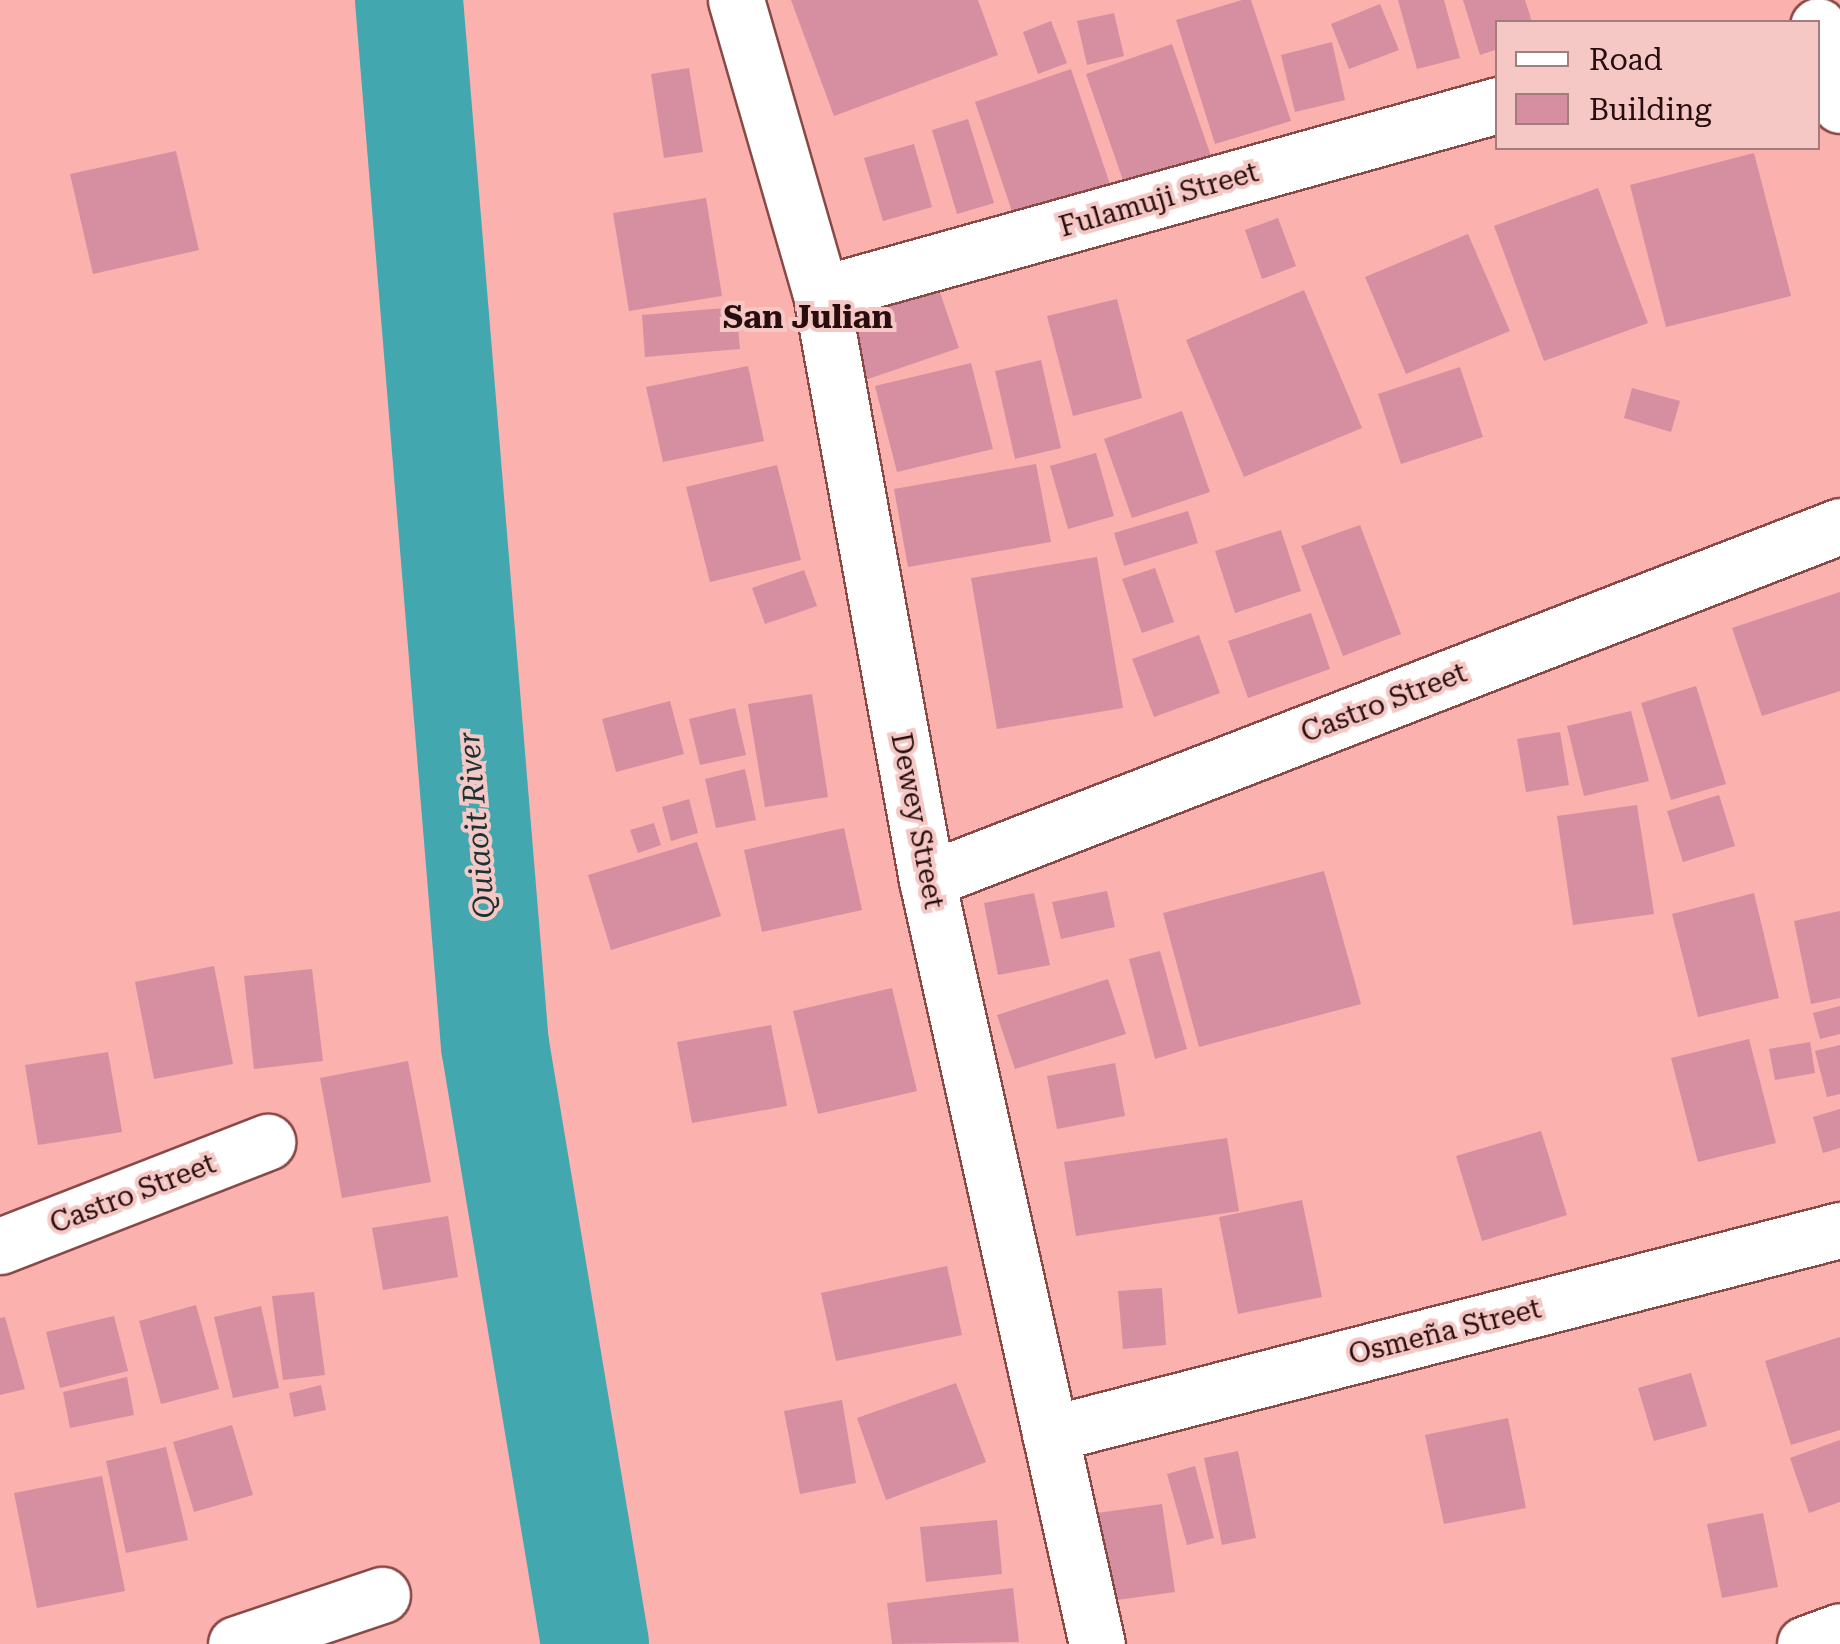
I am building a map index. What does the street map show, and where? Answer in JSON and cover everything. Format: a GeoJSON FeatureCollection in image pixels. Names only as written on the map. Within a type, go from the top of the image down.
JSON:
{"type":"FeatureCollection","features":[{"type":"Feature","properties":{"kind":"street","name":"Dewey Street"},"geometry":{"type":"LineString","coordinates":[[736,0],[821,294],[927,880],[1097,1644]]}},
{"type":"Feature","properties":{"kind":"street"},"geometry":{"type":"LineString","coordinates":[[1820,34],[1840,105]]}},
{"type":"Feature","properties":{"kind":"street","name":"Fulamuji Street"},"geometry":{"type":"LineString","coordinates":[[821,294],[1495,106]]}},
{"type":"Feature","properties":{"kind":"street","name":"Castro Street"},"geometry":{"type":"LineString","coordinates":[[927,880],[1840,526]]}},
{"type":"Feature","properties":{"kind":"street","name":"Castro Street"},"geometry":{"type":"LineString","coordinates":[[0,1246],[267,1142]]}},
{"type":"Feature","properties":{"kind":"street","name":"Osmeña Street"},"geometry":{"type":"LineString","coordinates":[[1050,1434],[1840,1230]]}},
{"type":"Feature","properties":{"kind":"street"},"geometry":{"type":"LineString","coordinates":[[236,1644],[382,1596]]}},
{"type":"Feature","properties":{"kind":"street"},"geometry":{"type":"LineString","coordinates":[[1805,1644],[1840,1631]]}},
{"type":"Feature","properties":{"kind":"building"},"geometry":{"type":"Polygon","coordinates":[[[791,0],[978,0],[998,55],[834,116],[791,0]]]}},
{"type":"Feature","properties":{"kind":"building"},"geometry":{"type":"Polygon","coordinates":[[[1251,0],[1291,121],[1215,144],[1176,20],[1251,0]]]}},
{"type":"Feature","properties":{"kind":"building"},"geometry":{"type":"Polygon","coordinates":[[[1398,0],[1444,0],[1460,58],[1417,69],[1398,0]]]}},
{"type":"Feature","properties":{"kind":"building"},"geometry":{"type":"Polygon","coordinates":[[[1463,0],[1525,0],[1531,20],[1495,20],[1495,50],[1480,55],[1463,0]]]}},
{"type":"Feature","properties":{"kind":"building"},"geometry":{"type":"Polygon","coordinates":[[[1380,4],[1399,50],[1349,69],[1331,24],[1380,4]]]}},
{"type":"Feature","properties":{"kind":"building"},"geometry":{"type":"Polygon","coordinates":[[[1114,13],[1124,56],[1087,65],[1077,21],[1114,13]]]}},
{"type":"Feature","properties":{"kind":"building"},"geometry":{"type":"Polygon","coordinates":[[[1051,21],[1067,63],[1038,74],[1023,32],[1051,21]]]}},
{"type":"Feature","properties":{"kind":"building"},"geometry":{"type":"Polygon","coordinates":[[[1332,42],[1345,100],[1295,112],[1281,55],[1332,42]]]}},
{"type":"Feature","properties":{"kind":"building"},"geometry":{"type":"Polygon","coordinates":[[[1172,44],[1211,156],[1125,186],[1086,74],[1172,44]]]}},
{"type":"Feature","properties":{"kind":"building"},"geometry":{"type":"Polygon","coordinates":[[[689,68],[703,152],[664,158],[651,74],[689,68]]]}},
{"type":"Feature","properties":{"kind":"building"},"geometry":{"type":"Polygon","coordinates":[[[1071,69],[1112,190],[1016,223],[975,102],[1071,69]]]}},
{"type":"Feature","properties":{"kind":"building"},"geometry":{"type":"Polygon","coordinates":[[[968,119],[994,203],[957,214],[932,130],[968,119]]]}},
{"type":"Feature","properties":{"kind":"building"},"geometry":{"type":"Polygon","coordinates":[[[914,144],[932,207],[883,221],[864,158],[914,144]]]}},
{"type":"Feature","properties":{"kind":"building"},"geometry":{"type":"Polygon","coordinates":[[[176,151],[199,250],[93,274],[70,174],[176,151]]]}},
{"type":"Feature","properties":{"kind":"building"},"geometry":{"type":"Polygon","coordinates":[[[1754,153],[1791,296],[1666,327],[1630,185],[1754,153]]]}},
{"type":"Feature","properties":{"kind":"building"},"geometry":{"type":"Polygon","coordinates":[[[1598,188],[1648,323],[1544,361],[1494,226],[1598,188]]]}},
{"type":"Feature","properties":{"kind":"building"},"geometry":{"type":"Polygon","coordinates":[[[706,198],[722,296],[629,311],[613,213],[706,198]]]}},
{"type":"Feature","properties":{"kind":"building"},"geometry":{"type":"Polygon","coordinates":[[[1278,218],[1296,266],[1262,279],[1245,230],[1278,218]]]}},
{"type":"Feature","properties":{"kind":"building"},"geometry":{"type":"Polygon","coordinates":[[[1468,234],[1510,331],[1406,374],[1365,277],[1468,234]]]}},
{"type":"Feature","properties":{"kind":"building"},"geometry":{"type":"Polygon","coordinates":[[[936,281],[959,348],[865,380],[842,313],[936,281]]]}},
{"type":"Feature","properties":{"kind":"building"},"geometry":{"type":"Polygon","coordinates":[[[1304,290],[1362,428],[1244,477],[1186,340],[1304,290]]]}},
{"type":"Feature","properties":{"kind":"building"},"geometry":{"type":"Polygon","coordinates":[[[1117,299],[1142,398],[1073,416],[1047,316],[1117,299]]]}},
{"type":"Feature","properties":{"kind":"building"},"geometry":{"type":"Polygon","coordinates":[[[736,307],[740,349],[645,357],[642,315],[736,307]]]}},
{"type":"Feature","properties":{"kind":"building"},"geometry":{"type":"Polygon","coordinates":[[[1041,360],[1061,448],[1015,459],[995,371],[1041,360]]]}},
{"type":"Feature","properties":{"kind":"building"},"geometry":{"type":"Polygon","coordinates":[[[971,363],[993,449],[897,472],[875,386],[971,363]]]}},
{"type":"Feature","properties":{"kind":"building"},"geometry":{"type":"Polygon","coordinates":[[[748,366],[764,441],[663,462],[646,387],[748,366]]]}},
{"type":"Feature","properties":{"kind":"building"},"geometry":{"type":"Polygon","coordinates":[[[1460,367],[1483,437],[1401,464],[1378,394],[1460,367]]]}},
{"type":"Feature","properties":{"kind":"building"},"geometry":{"type":"Polygon","coordinates":[[[1632,388],[1680,401],[1671,432],[1624,418],[1632,388]]]}},
{"type":"Feature","properties":{"kind":"building"},"geometry":{"type":"Polygon","coordinates":[[[1182,411],[1210,492],[1132,518],[1104,439],[1182,411]]]}},
{"type":"Feature","properties":{"kind":"building"},"geometry":{"type":"Polygon","coordinates":[[[1096,453],[1114,516],[1068,529],[1050,466],[1096,453]]]}},
{"type":"Feature","properties":{"kind":"building"},"geometry":{"type":"Polygon","coordinates":[[[1036,464],[1051,542],[908,567],[894,489],[1036,464]]]}},
{"type":"Feature","properties":{"kind":"building"},"geometry":{"type":"Polygon","coordinates":[[[777,465],[801,560],[710,582],[686,487],[777,465]]]}},
{"type":"Feature","properties":{"kind":"building"},"geometry":{"type":"Polygon","coordinates":[[[1188,511],[1198,543],[1124,566],[1114,533],[1188,511]]]}},
{"type":"Feature","properties":{"kind":"building"},"geometry":{"type":"Polygon","coordinates":[[[1360,525],[1401,634],[1343,656],[1301,546],[1360,525]]]}},
{"type":"Feature","properties":{"kind":"building"},"geometry":{"type":"Polygon","coordinates":[[[1281,530],[1301,591],[1235,613],[1215,551],[1281,530]]]}},
{"type":"Feature","properties":{"kind":"building"},"geometry":{"type":"Polygon","coordinates":[[[1097,557],[1123,708],[997,729],[971,578],[1097,557]]]}},
{"type":"Feature","properties":{"kind":"building"},"geometry":{"type":"Polygon","coordinates":[[[1155,568],[1174,622],[1142,633],[1122,579],[1155,568]]]}},
{"type":"Feature","properties":{"kind":"building"},"geometry":{"type":"Polygon","coordinates":[[[804,570],[817,606],[765,624],[752,588],[804,570]]]}},
{"type":"Feature","properties":{"kind":"building"},"geometry":{"type":"Polygon","coordinates":[[[1840,592],[1840,691],[1762,716],[1732,628],[1840,592]]]}},
{"type":"Feature","properties":{"kind":"building"},"geometry":{"type":"Polygon","coordinates":[[[1311,613],[1330,669],[1248,698],[1228,641],[1311,613]]]}},
{"type":"Feature","properties":{"kind":"building"},"geometry":{"type":"Polygon","coordinates":[[[1199,635],[1220,693],[1154,717],[1132,659],[1199,635]]]}},
{"type":"Feature","properties":{"kind":"building"},"geometry":{"type":"Polygon","coordinates":[[[1696,686],[1726,784],[1671,800],[1641,703],[1696,686]]]}},
{"type":"Feature","properties":{"kind":"building"},"geometry":{"type":"Polygon","coordinates":[[[812,694],[828,797],[765,807],[748,704],[812,694]]]}},
{"type":"Feature","properties":{"kind":"building"},"geometry":{"type":"Polygon","coordinates":[[[670,701],[684,754],[616,772],[602,719],[670,701]]]}},
{"type":"Feature","properties":{"kind":"building"},"geometry":{"type":"Polygon","coordinates":[[[735,708],[746,755],[700,765],[689,719],[735,708]]]}},
{"type":"Feature","properties":{"kind":"building"},"geometry":{"type":"Polygon","coordinates":[[[1631,711],[1649,781],[1584,796],[1567,726],[1631,711]]]}},
{"type":"Feature","properties":{"kind":"building"},"geometry":{"type":"Polygon","coordinates":[[[1560,732],[1569,785],[1526,792],[1517,739],[1560,732]]]}},
{"type":"Feature","properties":{"kind":"building"},"geometry":{"type":"Polygon","coordinates":[[[745,769],[756,820],[716,828],[705,779],[745,769]]]}},
{"type":"Feature","properties":{"kind":"building"},"geometry":{"type":"Polygon","coordinates":[[[1719,795],[1735,846],[1683,862],[1667,811],[1719,795]]]}},
{"type":"Feature","properties":{"kind":"building"},"geometry":{"type":"Polygon","coordinates":[[[689,799],[698,833],[671,841],[662,807],[689,799]]]}},
{"type":"Feature","properties":{"kind":"building"},"geometry":{"type":"Polygon","coordinates":[[[1637,805],[1654,914],[1573,925],[1557,816],[1637,805]]]}},
{"type":"Feature","properties":{"kind":"building"},"geometry":{"type":"Polygon","coordinates":[[[654,823],[661,845],[638,853],[630,830],[654,823]]]}},
{"type":"Feature","properties":{"kind":"building"},"geometry":{"type":"Polygon","coordinates":[[[844,828],[862,910],[762,932],[744,850],[844,828]]]}},
{"type":"Feature","properties":{"kind":"building"},"geometry":{"type":"Polygon","coordinates":[[[697,842],[721,916],[611,950],[588,875],[697,842]]]}},
{"type":"Feature","properties":{"kind":"building"},"geometry":{"type":"Polygon","coordinates":[[[1324,871],[1361,1004],[1199,1047],[1163,913],[1324,871]]]}},
{"type":"Feature","properties":{"kind":"building"},"geometry":{"type":"Polygon","coordinates":[[[1107,891],[1115,927],[1061,939],[1052,902],[1107,891]]]}},
{"type":"Feature","properties":{"kind":"building"},"geometry":{"type":"Polygon","coordinates":[[[1034,893],[1050,965],[998,975],[984,903],[1034,893]]]}},
{"type":"Feature","properties":{"kind":"building"},"geometry":{"type":"Polygon","coordinates":[[[1754,893],[1779,998],[1698,1017],[1672,914],[1754,893]]]}},
{"type":"Feature","properties":{"kind":"building"},"geometry":{"type":"Polygon","coordinates":[[[1840,911],[1840,998],[1811,1004],[1794,921],[1840,911]]]}},
{"type":"Feature","properties":{"kind":"building"},"geometry":{"type":"Polygon","coordinates":[[[1160,951],[1187,1049],[1155,1059],[1129,959],[1160,951]]]}},
{"type":"Feature","properties":{"kind":"building"},"geometry":{"type":"Polygon","coordinates":[[[214,966],[233,1064],[154,1079],[135,982],[214,966]]]}},
{"type":"Feature","properties":{"kind":"building"},"geometry":{"type":"Polygon","coordinates":[[[312,969],[323,1061],[254,1069],[244,976],[312,969]]]}},
{"type":"Feature","properties":{"kind":"building"},"geometry":{"type":"Polygon","coordinates":[[[1108,979],[1126,1034],[1015,1069],[997,1015],[1108,979]]]}},
{"type":"Feature","properties":{"kind":"building"},"geometry":{"type":"Polygon","coordinates":[[[892,988],[917,1091],[818,1114],[793,1011],[892,988]]]}},
{"type":"Feature","properties":{"kind":"building"},"geometry":{"type":"Polygon","coordinates":[[[1840,1006],[1840,1034],[1820,1039],[1813,1013],[1840,1006]]]}},
{"type":"Feature","properties":{"kind":"building"},"geometry":{"type":"Polygon","coordinates":[[[771,1025],[787,1106],[692,1123],[677,1042],[771,1025]]]}},
{"type":"Feature","properties":{"kind":"building"},"geometry":{"type":"Polygon","coordinates":[[[1749,1039],[1776,1143],[1698,1162],[1671,1058],[1749,1039]]]}},
{"type":"Feature","properties":{"kind":"building"},"geometry":{"type":"Polygon","coordinates":[[[1810,1042],[1815,1073],[1775,1080],[1769,1049],[1810,1042]]]}},
{"type":"Feature","properties":{"kind":"building"},"geometry":{"type":"Polygon","coordinates":[[[1840,1045],[1840,1094],[1827,1097],[1815,1051],[1840,1045]]]}},
{"type":"Feature","properties":{"kind":"building"},"geometry":{"type":"Polygon","coordinates":[[[108,1052],[122,1132],[38,1145],[25,1065],[108,1052]]]}},
{"type":"Feature","properties":{"kind":"building"},"geometry":{"type":"Polygon","coordinates":[[[408,1061],[431,1182],[342,1198],[320,1078],[408,1061]]]}},
{"type":"Feature","properties":{"kind":"building"},"geometry":{"type":"Polygon","coordinates":[[[1115,1063],[1125,1116],[1057,1129],[1047,1076],[1115,1063]]]}},
{"type":"Feature","properties":{"kind":"building"},"geometry":{"type":"Polygon","coordinates":[[[1840,1109],[1840,1148],[1823,1153],[1813,1117],[1840,1109]]]}},
{"type":"Feature","properties":{"kind":"building"},"geometry":{"type":"Polygon","coordinates":[[[1541,1131],[1567,1215],[1482,1241],[1456,1156],[1541,1131]]]}},
{"type":"Feature","properties":{"kind":"building"},"geometry":{"type":"Polygon","coordinates":[[[1227,1138],[1239,1211],[1076,1236],[1064,1162],[1227,1138]]]}},
{"type":"Feature","properties":{"kind":"building"},"geometry":{"type":"Polygon","coordinates":[[[1302,1200],[1322,1297],[1238,1314],[1219,1217],[1302,1200]]]}},
{"type":"Feature","properties":{"kind":"building"},"geometry":{"type":"Polygon","coordinates":[[[448,1216],[458,1277],[383,1290],[372,1228],[448,1216]]]}},
{"type":"Feature","properties":{"kind":"building"},"geometry":{"type":"Polygon","coordinates":[[[947,1266],[962,1335],[836,1361],[821,1293],[947,1266]]]}},
{"type":"Feature","properties":{"kind":"building"},"geometry":{"type":"Polygon","coordinates":[[[1162,1288],[1166,1345],[1123,1349],[1118,1291],[1162,1288]]]}},
{"type":"Feature","properties":{"kind":"building"},"geometry":{"type":"Polygon","coordinates":[[[314,1292],[325,1375],[283,1380],[272,1296],[314,1292]]]}},
{"type":"Feature","properties":{"kind":"building"},"geometry":{"type":"Polygon","coordinates":[[[196,1305],[219,1389],[161,1404],[139,1321],[196,1305]]]}},
{"type":"Feature","properties":{"kind":"building"},"geometry":{"type":"Polygon","coordinates":[[[261,1306],[279,1388],[233,1398],[214,1317],[261,1306]]]}},
{"type":"Feature","properties":{"kind":"building"},"geometry":{"type":"Polygon","coordinates":[[[114,1316],[128,1371],[60,1388],[46,1332],[114,1316]]]}},
{"type":"Feature","properties":{"kind":"building"},"geometry":{"type":"Polygon","coordinates":[[[5,1317],[25,1389],[0,1395],[0,1318],[5,1317]]]}},
{"type":"Feature","properties":{"kind":"building"},"geometry":{"type":"Polygon","coordinates":[[[1840,1337],[1840,1430],[1791,1445],[1765,1361],[1840,1337]]]}},
{"type":"Feature","properties":{"kind":"building"},"geometry":{"type":"Polygon","coordinates":[[[1691,1373],[1707,1426],[1654,1441],[1638,1388],[1691,1373]]]}},
{"type":"Feature","properties":{"kind":"building"},"geometry":{"type":"Polygon","coordinates":[[[127,1377],[134,1415],[70,1428],[63,1392],[127,1377]]]}},
{"type":"Feature","properties":{"kind":"building"},"geometry":{"type":"Polygon","coordinates":[[[956,1383],[986,1462],[886,1500],[857,1418],[956,1383]]]}},
{"type":"Feature","properties":{"kind":"building"},"geometry":{"type":"Polygon","coordinates":[[[321,1385],[326,1410],[294,1417],[289,1393],[321,1385]]]}},
{"type":"Feature","properties":{"kind":"building"},"geometry":{"type":"Polygon","coordinates":[[[842,1400],[856,1483],[800,1494],[784,1411],[842,1400]]]}},
{"type":"Feature","properties":{"kind":"building"},"geometry":{"type":"Polygon","coordinates":[[[1508,1418],[1526,1508],[1444,1524],[1425,1435],[1508,1418]]]}},
{"type":"Feature","properties":{"kind":"building"},"geometry":{"type":"Polygon","coordinates":[[[232,1425],[253,1495],[194,1512],[173,1442],[232,1425]]]}},
{"type":"Feature","properties":{"kind":"building"},"geometry":{"type":"Polygon","coordinates":[[[1840,1440],[1840,1502],[1809,1513],[1790,1458],[1840,1440]]]}},
{"type":"Feature","properties":{"kind":"building"},"geometry":{"type":"Polygon","coordinates":[[[166,1447],[188,1540],[126,1553],[106,1461],[166,1447]]]}},
{"type":"Feature","properties":{"kind":"building"},"geometry":{"type":"Polygon","coordinates":[[[1238,1451],[1256,1538],[1222,1545],[1204,1458],[1238,1451]]]}},
{"type":"Feature","properties":{"kind":"building"},"geometry":{"type":"Polygon","coordinates":[[[1195,1466],[1214,1538],[1187,1545],[1167,1474],[1195,1466]]]}},
{"type":"Feature","properties":{"kind":"building"},"geometry":{"type":"Polygon","coordinates":[[[102,1476],[125,1591],[37,1608],[14,1493],[102,1476]]]}},
{"type":"Feature","properties":{"kind":"building"},"geometry":{"type":"Polygon","coordinates":[[[1162,1504],[1175,1592],[1110,1601],[1097,1513],[1162,1504]]]}},
{"type":"Feature","properties":{"kind":"building"},"geometry":{"type":"Polygon","coordinates":[[[1763,1513],[1778,1587],[1722,1598],[1707,1524],[1763,1513]]]}},
{"type":"Feature","properties":{"kind":"building"},"geometry":{"type":"Polygon","coordinates":[[[997,1520],[1002,1574],[926,1582],[920,1527],[997,1520]]]}},
{"type":"Feature","properties":{"kind":"building"},"geometry":{"type":"Polygon","coordinates":[[[1013,1588],[1019,1642],[892,1644],[887,1603],[1013,1588]]]}},
{"type":"Feature","properties":{"kind":"waterway","name":"Quiaoit River"},"geometry":{"type":"LineString","coordinates":[[409,0],[495,1045],[595,1644]]}},
{"type":"Feature","properties":{"kind":"district","name":"San Julian"},"geometry":{"type":"Point","coordinates":[808,317]}}]}
